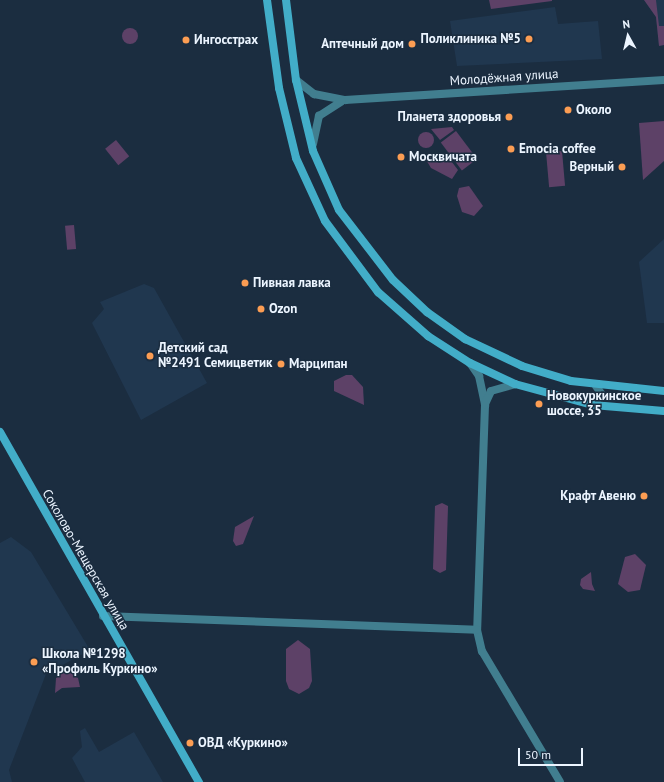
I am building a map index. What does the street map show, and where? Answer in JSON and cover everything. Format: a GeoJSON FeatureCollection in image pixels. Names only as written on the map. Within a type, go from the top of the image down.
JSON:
{"type":"FeatureCollection","features":[{"type":"Feature","properties":{"kind":"main road"},"geometry":{"type":"LineString","coordinates":[[267,0],[288,133],[325,221],[378,292],[428,336],[470,363],[515,384],[593,405],[664,411]]}},
{"type":"Feature","properties":{"kind":"main road"},"geometry":{"type":"LineString","coordinates":[[286,0],[296,80],[313,151],[353,231],[384,270],[427,312],[465,339],[505,359],[547,375],[596,386],[664,391]]}},
{"type":"Feature","properties":{"kind":"main road","name":"Соколово-Мещерская улица"},"geometry":{"type":"LineString","coordinates":[[0,432],[103,616],[199,782]]}},
{"type":"Feature","properties":{"kind":"street","name":"Молодёжная улица"},"geometry":{"type":"LineString","coordinates":[[296,80],[314,94],[345,100],[664,80]]}},
{"type":"Feature","properties":{"kind":"street","name":"Молодёжная улица"},"geometry":{"type":"LineString","coordinates":[[313,151],[313,136],[319,116],[345,100]]}},
{"type":"Feature","properties":{"kind":"street"},"geometry":{"type":"LineString","coordinates":[[470,363],[479,376],[485,405],[477,630],[482,652],[560,782]]}},
{"type":"Feature","properties":{"kind":"street"},"geometry":{"type":"LineString","coordinates":[[485,405],[491,391],[515,384]]}},
{"type":"Feature","properties":{"kind":"street"},"geometry":{"type":"LineString","coordinates":[[593,405],[603,396],[596,386]]}},
{"type":"Feature","properties":{"kind":"street"},"geometry":{"type":"LineString","coordinates":[[103,616],[477,630]]}},
{"type":"Feature","properties":{"kind":"shaded area"},"geometry":{"type":"Polygon","coordinates":[[[489,0],[552,0],[552,1],[491,9],[489,0]]]}},
{"type":"Feature","properties":{"kind":"shaded area"},"geometry":{"type":"Polygon","coordinates":[[[644,0],[664,0],[664,45],[659,46],[656,17],[644,0]]]}},
{"type":"Feature","properties":{"kind":"shaded area"},"geometry":{"type":"Polygon","coordinates":[[[644,0],[656,0],[659,26],[664,26],[664,45],[659,46],[656,17],[644,0]]]}},
{"type":"Feature","properties":{"kind":"shaded area"},"geometry":{"type":"Polygon","coordinates":[[[555,7],[558,24],[598,21],[602,59],[457,66],[450,21],[555,7]]]}},
{"type":"Feature","properties":{"kind":"shaded area"},"geometry":{"type":"Polygon","coordinates":[[[130,28],[137,33],[138,36],[133,43],[130,44],[123,39],[122,36],[127,29],[130,28]]]}},
{"type":"Feature","properties":{"kind":"shaded area"},"geometry":{"type":"Polygon","coordinates":[[[664,121],[664,161],[643,180],[639,123],[664,121]]]}},
{"type":"Feature","properties":{"kind":"shaded area"},"geometry":{"type":"Polygon","coordinates":[[[452,127],[454,130],[440,140],[431,129],[452,127]]]}},
{"type":"Feature","properties":{"kind":"shaded area"},"geometry":{"type":"Polygon","coordinates":[[[456,131],[477,159],[462,170],[441,142],[456,131]]]}},
{"type":"Feature","properties":{"kind":"shaded area"},"geometry":{"type":"Polygon","coordinates":[[[426,132],[432,134],[434,140],[432,146],[426,148],[420,146],[418,140],[420,134],[426,132]]]}},
{"type":"Feature","properties":{"kind":"shaded area"},"geometry":{"type":"Polygon","coordinates":[[[116,140],[129,156],[118,165],[105,149],[116,140]]]}},
{"type":"Feature","properties":{"kind":"shaded area"},"geometry":{"type":"Polygon","coordinates":[[[562,151],[565,186],[549,187],[546,152],[562,151]]]}},
{"type":"Feature","properties":{"kind":"shaded area"},"geometry":{"type":"Polygon","coordinates":[[[445,153],[458,170],[452,179],[431,168],[425,158],[445,153]]]}},
{"type":"Feature","properties":{"kind":"shaded area"},"geometry":{"type":"Polygon","coordinates":[[[469,186],[483,206],[474,216],[462,212],[457,196],[459,188],[469,186]]]}},
{"type":"Feature","properties":{"kind":"shaded area"},"geometry":{"type":"Polygon","coordinates":[[[74,225],[76,249],[67,250],[65,226],[74,225]]]}},
{"type":"Feature","properties":{"kind":"shaded area"},"geometry":{"type":"Polygon","coordinates":[[[664,239],[664,323],[647,323],[639,262],[664,239]]]}},
{"type":"Feature","properties":{"kind":"shaded area","name":"Детский сад №2491 Семицветик"},"geometry":{"type":"Polygon","coordinates":[[[144,284],[154,288],[207,383],[141,420],[92,323],[104,309],[100,302],[144,284]]]}},
{"type":"Feature","properties":{"kind":"shaded area"},"geometry":{"type":"Polygon","coordinates":[[[346,375],[352,375],[363,387],[364,405],[334,391],[334,381],[346,375]]]}},
{"type":"Feature","properties":{"kind":"shaded area"},"geometry":{"type":"Polygon","coordinates":[[[442,503],[448,506],[446,570],[440,573],[433,569],[435,506],[442,503]]]}},
{"type":"Feature","properties":{"kind":"shaded area"},"geometry":{"type":"Polygon","coordinates":[[[254,516],[243,544],[236,546],[233,541],[235,527],[254,516]]]}},
{"type":"Feature","properties":{"kind":"shaded area","name":"Школа №1298 «Профиль Куркино»"},"geometry":{"type":"Polygon","coordinates":[[[11,537],[31,552],[90,650],[46,674],[9,770],[12,782],[0,782],[0,543],[11,537]]]}},
{"type":"Feature","properties":{"kind":"shaded area"},"geometry":{"type":"Polygon","coordinates":[[[635,554],[646,565],[640,590],[628,592],[618,584],[625,557],[635,554]]]}},
{"type":"Feature","properties":{"kind":"shaded area"},"geometry":{"type":"Polygon","coordinates":[[[591,572],[592,584],[595,591],[583,589],[580,585],[581,579],[591,572]]]}},
{"type":"Feature","properties":{"kind":"shaded area"},"geometry":{"type":"Polygon","coordinates":[[[298,640],[310,649],[312,681],[309,688],[299,694],[289,689],[286,681],[286,649],[298,640]]]}},
{"type":"Feature","properties":{"kind":"shaded area"},"geometry":{"type":"Polygon","coordinates":[[[66,670],[78,678],[80,687],[62,688],[55,693],[56,678],[66,670]]]}},
{"type":"Feature","properties":{"kind":"shaded area"},"geometry":{"type":"Polygon","coordinates":[[[85,728],[99,752],[134,732],[163,782],[85,782],[72,758],[82,747],[80,731],[85,728]]]}},
{"type":"Feature","properties":{"kind":"place","name":"Поликлиника №5"},"geometry":{"type":"Point","coordinates":[529,39]}},
{"type":"Feature","properties":{"kind":"place","name":"Ингосстрах"},"geometry":{"type":"Point","coordinates":[186,40]}},
{"type":"Feature","properties":{"kind":"place","name":"Аптечный дом"},"geometry":{"type":"Point","coordinates":[412,44]}},
{"type":"Feature","properties":{"kind":"place","name":"Около"},"geometry":{"type":"Point","coordinates":[568,110]}},
{"type":"Feature","properties":{"kind":"place","name":"Планета здоровья"},"geometry":{"type":"Point","coordinates":[509,117]}},
{"type":"Feature","properties":{"kind":"place","name":"Emocia coffee"},"geometry":{"type":"Point","coordinates":[511,149]}},
{"type":"Feature","properties":{"kind":"place","name":"Москвичата"},"geometry":{"type":"Point","coordinates":[401,157]}},
{"type":"Feature","properties":{"kind":"place","name":"Верный"},"geometry":{"type":"Point","coordinates":[622,167]}},
{"type":"Feature","properties":{"kind":"place","name":"Пивная лавка"},"geometry":{"type":"Point","coordinates":[245,283]}},
{"type":"Feature","properties":{"kind":"place","name":"Ozon"},"geometry":{"type":"Point","coordinates":[261,309]}},
{"type":"Feature","properties":{"kind":"place","name":"Детский сад №2491 Семицветик"},"geometry":{"type":"Point","coordinates":[150,356]}},
{"type":"Feature","properties":{"kind":"place","name":"Марципан"},"geometry":{"type":"Point","coordinates":[281,364]}},
{"type":"Feature","properties":{"kind":"place","name":"Новокуркинское шоссе, 35"},"geometry":{"type":"Point","coordinates":[539,404]}},
{"type":"Feature","properties":{"kind":"place","name":"Крафт Авеню"},"geometry":{"type":"Point","coordinates":[644,496]}},
{"type":"Feature","properties":{"kind":"place","name":"Школа №1298 «Профиль Куркино»"},"geometry":{"type":"Point","coordinates":[34,662]}},
{"type":"Feature","properties":{"kind":"place","name":"ОВД «Куркино»"},"geometry":{"type":"Point","coordinates":[190,743]}}]}
